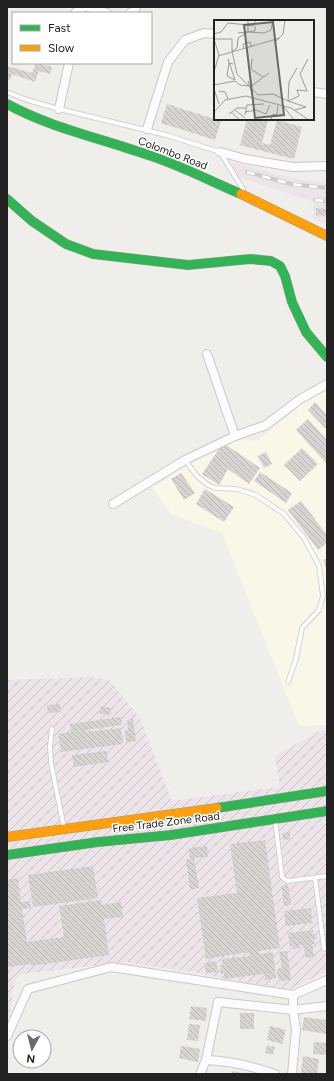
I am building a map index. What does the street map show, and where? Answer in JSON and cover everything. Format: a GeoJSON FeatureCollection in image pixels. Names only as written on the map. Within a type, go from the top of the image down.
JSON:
{"type":"FeatureCollection","features":[{"type":"Feature","properties":{"kind":"main road","name":"Colombo Road"},"geometry":{"type":"LineString","coordinates":[[7,104],[43,122],[149,155],[247,196],[327,236]]}},
{"type":"Feature","properties":{"kind":"main road"},"geometry":{"type":"LineString","coordinates":[[7,198],[32,221],[66,244],[93,254],[188,265],[250,259],[271,260],[280,266],[285,276],[292,302],[306,332],[327,357]]}},
{"type":"Feature","properties":{"kind":"main road","name":"Free Trade Zone Road"},"geometry":{"type":"LineString","coordinates":[[7,837],[167,816],[327,791]]}},
{"type":"Feature","properties":{"kind":"main road","name":"Free Trade Zone Road"},"geometry":{"type":"LineString","coordinates":[[7,855],[98,842],[171,835],[327,811]]}},
{"type":"Feature","properties":{"kind":"street"},"geometry":{"type":"LineString","coordinates":[[87,7],[104,12]]}},
{"type":"Feature","properties":{"kind":"street"},"geometry":{"type":"LineString","coordinates":[[147,129],[168,62],[185,40],[204,33],[214,34]]}},
{"type":"Feature","properties":{"kind":"street"},"geometry":{"type":"LineString","coordinates":[[59,109],[68,64]]}},
{"type":"Feature","properties":{"kind":"street"},"geometry":{"type":"LineString","coordinates":[[314,92],[327,94]]}},
{"type":"Feature","properties":{"kind":"street"},"geometry":{"type":"LineString","coordinates":[[220,152],[245,159],[293,167],[327,166]]}},
{"type":"Feature","properties":{"kind":"street"},"geometry":{"type":"LineString","coordinates":[[207,354],[235,436]]}},
{"type":"Feature","properties":{"kind":"street"},"geometry":{"type":"LineString","coordinates":[[112,504],[185,460],[235,436],[266,425],[299,400],[327,384]]}},
{"type":"Feature","properties":{"kind":"street"},"geometry":{"type":"LineString","coordinates":[[7,1036],[28,989],[111,967],[293,995],[327,980]]}},
{"type":"Feature","properties":{"kind":"street"},"geometry":{"type":"LineString","coordinates":[[292,1074],[296,1029],[293,1010],[293,995]]}},
{"type":"Feature","properties":{"kind":"street"},"geometry":{"type":"LineString","coordinates":[[200,1074],[206,1060],[218,1002],[293,1010],[327,1006]]}},
{"type":"Feature","properties":{"kind":"street"},"geometry":{"type":"LineString","coordinates":[[206,1060],[226,1060],[253,1066],[275,1074]]}},
{"type":"Feature","properties":{"kind":"lane"},"geometry":{"type":"LineString","coordinates":[[7,92],[27,100],[59,109],[147,129],[220,152],[247,196]]}},
{"type":"Feature","properties":{"kind":"lane"},"geometry":{"type":"LineString","coordinates":[[185,460],[197,476],[208,485],[215,488],[237,489],[256,495],[284,514],[304,538],[319,566],[323,596],[319,610],[302,628],[296,659],[288,682]]}},
{"type":"Feature","properties":{"kind":"lane"},"geometry":{"type":"LineString","coordinates":[[52,729],[50,746],[51,763],[64,829]]}},
{"type":"Feature","properties":{"kind":"lane"},"geometry":{"type":"LineString","coordinates":[[275,818],[282,877],[287,881],[327,876]]}},
{"type":"Feature","properties":{"kind":"lane"},"geometry":{"type":"LineString","coordinates":[[315,878],[324,948]]}},
{"type":"Feature","properties":{"kind":"path"},"geometry":{"type":"LineString","coordinates":[[326,206],[327,183]]}},
{"type":"Feature","properties":{"kind":"shaded area"},"geometry":{"type":"Polygon","coordinates":[[[232,162],[301,180],[327,182],[327,224],[313,219],[314,202],[229,174],[232,162]]]}},
{"type":"Feature","properties":{"kind":"shaded area"},"geometry":{"type":"Polygon","coordinates":[[[327,388],[327,725],[299,726],[222,533],[171,514],[152,488],[223,443],[233,439],[257,441],[302,404],[327,388]]]}},
{"type":"Feature","properties":{"kind":"shaded area"},"geometry":{"type":"Polygon","coordinates":[[[93,677],[109,680],[140,718],[172,801],[280,787],[275,756],[321,730],[327,730],[327,971],[289,990],[125,962],[21,974],[15,980],[7,1031],[7,680],[93,677]]]}},
{"type":"Feature","properties":{"kind":"building"},"geometry":{"type":"Polygon","coordinates":[[[36,64],[52,67],[50,74],[39,71],[35,82],[12,74],[10,80],[7,79],[7,66],[32,73],[36,64]]]}},
{"type":"Feature","properties":{"kind":"building"},"geometry":{"type":"Polygon","coordinates":[[[167,104],[221,121],[215,140],[161,123],[167,104]]]}},
{"type":"Feature","properties":{"kind":"building"},"geometry":{"type":"Polygon","coordinates":[[[247,120],[268,120],[262,143],[270,145],[277,120],[302,127],[294,159],[240,145],[247,120]]]}},
{"type":"Feature","properties":{"kind":"building"},"geometry":{"type":"Polygon","coordinates":[[[316,208],[327,209],[327,216],[316,215],[316,208]]]}},
{"type":"Feature","properties":{"kind":"building"},"geometry":{"type":"Polygon","coordinates":[[[315,402],[327,415],[327,430],[308,410],[315,402]]]}},
{"type":"Feature","properties":{"kind":"building"},"geometry":{"type":"Polygon","coordinates":[[[308,419],[327,440],[327,464],[296,430],[308,419]]]}},
{"type":"Feature","properties":{"kind":"building"},"geometry":{"type":"Polygon","coordinates":[[[223,443],[260,468],[249,484],[228,469],[219,485],[202,474],[223,443]]]}},
{"type":"Feature","properties":{"kind":"building"},"geometry":{"type":"Polygon","coordinates":[[[302,448],[318,464],[300,481],[284,465],[302,448]]]}},
{"type":"Feature","properties":{"kind":"building"},"geometry":{"type":"Polygon","coordinates":[[[266,452],[272,464],[264,468],[258,456],[266,452]]]}},
{"type":"Feature","properties":{"kind":"building"},"geometry":{"type":"Polygon","coordinates":[[[260,472],[292,493],[286,503],[254,481],[260,472]]]}},
{"type":"Feature","properties":{"kind":"building"},"geometry":{"type":"Polygon","coordinates":[[[181,473],[195,493],[184,500],[171,479],[181,473]]]}},
{"type":"Feature","properties":{"kind":"building"},"geometry":{"type":"Polygon","coordinates":[[[205,489],[234,507],[224,522],[196,504],[205,489]]]}},
{"type":"Feature","properties":{"kind":"building"},"geometry":{"type":"Polygon","coordinates":[[[301,501],[327,535],[327,543],[318,550],[288,510],[301,501]]]}},
{"type":"Feature","properties":{"kind":"building"},"geometry":{"type":"Polygon","coordinates":[[[327,559],[327,571],[323,560],[327,559]]]}},
{"type":"Feature","properties":{"kind":"building"},"geometry":{"type":"Polygon","coordinates":[[[60,704],[61,712],[48,713],[47,705],[60,704]]]}},
{"type":"Feature","properties":{"kind":"building"},"geometry":{"type":"Polygon","coordinates":[[[101,706],[111,708],[110,715],[99,713],[101,706]]]}},
{"type":"Feature","properties":{"kind":"building"},"geometry":{"type":"Polygon","coordinates":[[[121,717],[122,725],[86,730],[86,732],[121,728],[123,744],[61,752],[58,734],[71,732],[70,724],[121,717]]]}},
{"type":"Feature","properties":{"kind":"building"},"geometry":{"type":"Polygon","coordinates":[[[133,719],[136,741],[126,743],[125,730],[128,730],[127,720],[133,719]]]}},
{"type":"Feature","properties":{"kind":"building"},"geometry":{"type":"Polygon","coordinates":[[[107,751],[108,762],[74,767],[72,755],[107,751]]]}},
{"type":"Feature","properties":{"kind":"building"},"geometry":{"type":"Polygon","coordinates":[[[290,832],[290,839],[283,840],[282,833],[290,832]]]}},
{"type":"Feature","properties":{"kind":"building"},"geometry":{"type":"Polygon","coordinates":[[[265,840],[280,948],[259,951],[259,954],[273,952],[276,978],[265,980],[265,974],[224,979],[224,973],[221,974],[220,965],[222,965],[222,959],[250,956],[249,952],[206,959],[197,898],[237,893],[230,844],[265,840]]]}},
{"type":"Feature","properties":{"kind":"building"},"geometry":{"type":"Polygon","coordinates":[[[207,846],[208,857],[194,858],[199,888],[190,890],[186,859],[190,859],[189,848],[207,846]]]}},
{"type":"Feature","properties":{"kind":"building"},"geometry":{"type":"Polygon","coordinates":[[[93,866],[98,898],[33,907],[28,875],[93,866]]]}},
{"type":"Feature","properties":{"kind":"building"},"geometry":{"type":"Polygon","coordinates":[[[18,878],[21,902],[30,901],[31,908],[22,909],[27,942],[64,937],[59,906],[101,900],[102,905],[121,902],[123,917],[104,919],[109,955],[31,966],[30,964],[7,967],[7,880],[18,878]]]}},
{"type":"Feature","properties":{"kind":"building"},"geometry":{"type":"Polygon","coordinates":[[[288,885],[291,905],[284,906],[281,886],[288,885]]]}},
{"type":"Feature","properties":{"kind":"building"},"geometry":{"type":"Polygon","coordinates":[[[311,908],[312,923],[286,926],[284,911],[311,908]]]}},
{"type":"Feature","properties":{"kind":"building"},"geometry":{"type":"Polygon","coordinates":[[[313,930],[313,934],[316,934],[317,939],[314,939],[315,944],[312,944],[314,957],[306,958],[303,945],[299,945],[300,948],[294,949],[293,946],[290,946],[288,933],[313,930]]]}},
{"type":"Feature","properties":{"kind":"building"},"geometry":{"type":"Polygon","coordinates":[[[287,951],[291,980],[279,981],[277,969],[282,968],[279,952],[287,951]]]}},
{"type":"Feature","properties":{"kind":"building"},"geometry":{"type":"Polygon","coordinates":[[[216,961],[218,972],[206,973],[205,963],[216,961]]]}},
{"type":"Feature","properties":{"kind":"building"},"geometry":{"type":"Polygon","coordinates":[[[191,1006],[207,1008],[206,1021],[189,1019],[191,1006]]]}},
{"type":"Feature","properties":{"kind":"building"},"geometry":{"type":"Polygon","coordinates":[[[240,1013],[254,1013],[254,1029],[240,1029],[240,1013]]]}},
{"type":"Feature","properties":{"kind":"building"},"geometry":{"type":"Polygon","coordinates":[[[304,1017],[327,1020],[327,1034],[302,1030],[304,1017]]]}},
{"type":"Feature","properties":{"kind":"building"},"geometry":{"type":"Polygon","coordinates":[[[189,1024],[200,1025],[198,1041],[187,1040],[189,1024]]]}},
{"type":"Feature","properties":{"kind":"building"},"geometry":{"type":"Polygon","coordinates":[[[270,1026],[286,1030],[282,1044],[267,1040],[270,1026]]]}},
{"type":"Feature","properties":{"kind":"building"},"geometry":{"type":"Polygon","coordinates":[[[314,1042],[327,1043],[327,1055],[313,1054],[314,1042]]]}},
{"type":"Feature","properties":{"kind":"building"},"geometry":{"type":"Polygon","coordinates":[[[267,1045],[275,1047],[273,1055],[265,1053],[267,1045]]]}},
{"type":"Feature","properties":{"kind":"building"},"geometry":{"type":"Polygon","coordinates":[[[181,1046],[200,1049],[198,1062],[179,1058],[181,1046]]]}},
{"type":"Feature","properties":{"kind":"building"},"geometry":{"type":"Polygon","coordinates":[[[303,1056],[319,1059],[317,1074],[301,1073],[303,1056]]]}},
{"type":"Feature","properties":{"kind":"building"},"geometry":{"type":"Polygon","coordinates":[[[232,1071],[242,1073],[242,1074],[232,1074],[232,1071]]]}},
{"type":"Feature","properties":{"kind":"railway"},"geometry":{"type":"LineString","coordinates":[[247,172],[291,184],[327,188]]}},
{"type":"Feature","properties":{"kind":"railway"},"geometry":{"type":"LineString","coordinates":[[315,200],[327,201]]}},
{"type":"Feature","properties":{"kind":"traffic: fast"},"geometry":{"type":"LineString","coordinates":[[7,104],[41,120],[172,163],[241,194]]}},
{"type":"Feature","properties":{"kind":"traffic: fast"},"geometry":{"type":"LineString","coordinates":[[7,199],[32,221],[66,244],[93,254],[188,265],[250,259],[271,261],[280,266],[285,276],[292,302],[306,332],[327,357]]}},
{"type":"Feature","properties":{"kind":"traffic: fast"},"geometry":{"type":"LineString","coordinates":[[217,808],[327,791]]}},
{"type":"Feature","properties":{"kind":"traffic: fast"},"geometry":{"type":"LineString","coordinates":[[7,855],[98,842],[171,835],[327,811]]}},
{"type":"Feature","properties":{"kind":"traffic: slow"},"geometry":{"type":"LineString","coordinates":[[241,194],[327,236]]}},
{"type":"Feature","properties":{"kind":"traffic: slow"},"geometry":{"type":"LineString","coordinates":[[7,837],[217,808]]}}]}
